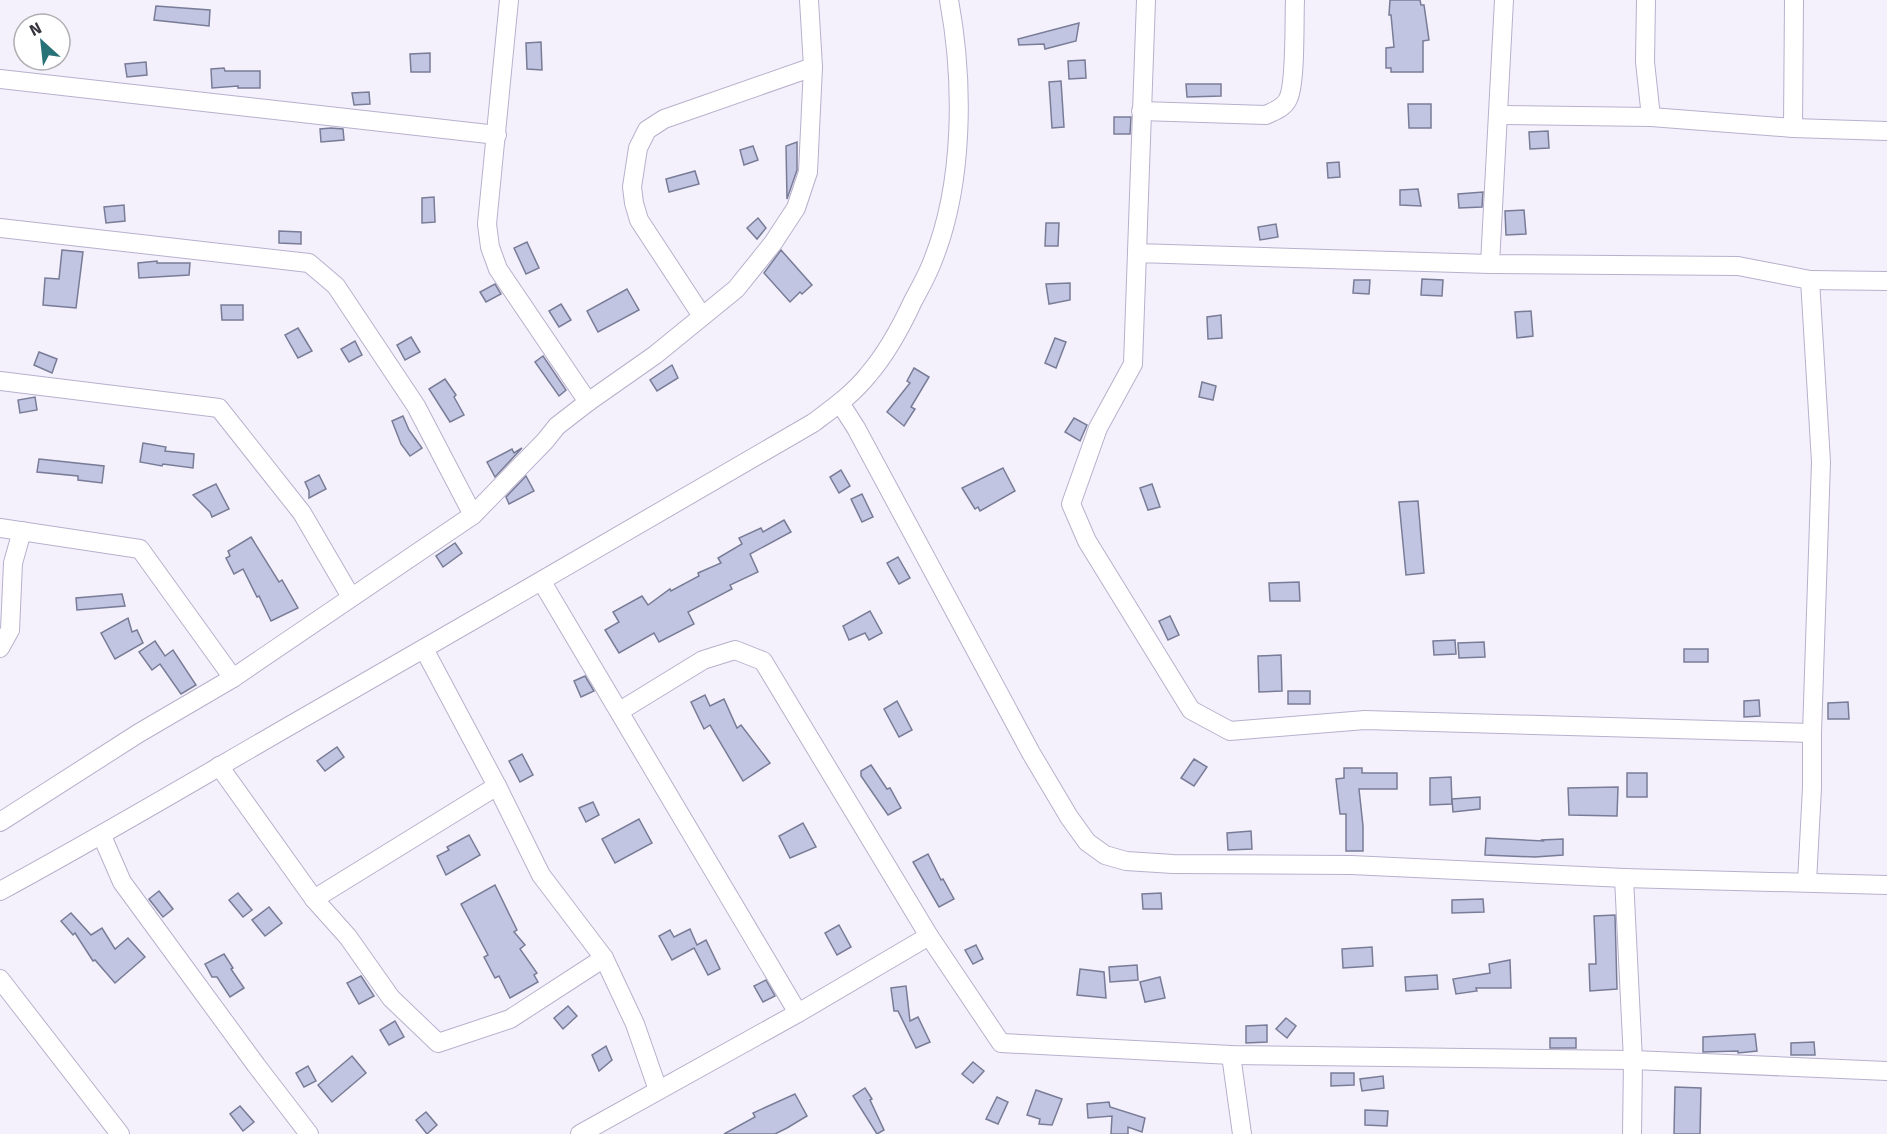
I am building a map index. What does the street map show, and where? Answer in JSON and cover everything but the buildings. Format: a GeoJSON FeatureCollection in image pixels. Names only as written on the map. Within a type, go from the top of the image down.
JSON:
{"type":"FeatureCollection","features":[{"type":"Feature","properties":{"kind":"street"},"geometry":{"type":"LineString","coordinates":[[508,0],[487,224],[490,247],[498,269],[588,402]]}},
{"type":"Feature","properties":{"kind":"street"},"geometry":{"type":"LineString","coordinates":[[0,822],[139,733],[233,678],[473,515],[557,426],[655,355],[736,289],[773,243],[796,208],[808,172],[813,67],[809,0]]}},
{"type":"Feature","properties":{"kind":"street"},"geometry":{"type":"LineString","coordinates":[[0,891],[102,836],[219,766],[542,582],[813,423],[840,403],[869,375],[896,335],[933,260],[946,217],[955,177],[959,117],[958,63],[949,0]]}},
{"type":"Feature","properties":{"kind":"street"},"geometry":{"type":"LineString","coordinates":[[1146,0],[1133,364],[1098,428],[1071,504],[1087,541],[1191,710],[1230,731],[1365,720],[1812,733]]}},
{"type":"Feature","properties":{"kind":"street"},"geometry":{"type":"LineString","coordinates":[[1141,111],[1266,115],[1278,110],[1288,99],[1292,81],[1295,0]]}},
{"type":"Feature","properties":{"kind":"street"},"geometry":{"type":"LineString","coordinates":[[1490,264],[1504,0]]}},
{"type":"Feature","properties":{"kind":"street"},"geometry":{"type":"LineString","coordinates":[[1646,0],[1645,62],[1651,117]]}},
{"type":"Feature","properties":{"kind":"street"},"geometry":{"type":"LineString","coordinates":[[1793,128],[1794,0]]}},
{"type":"Feature","properties":{"kind":"street"},"geometry":{"type":"LineString","coordinates":[[702,316],[639,220],[632,187],[638,148],[647,130],[664,119],[813,67]]}},
{"type":"Feature","properties":{"kind":"street"},"geometry":{"type":"LineString","coordinates":[[0,79],[497,135]]}},
{"type":"Feature","properties":{"kind":"street"},"geometry":{"type":"LineString","coordinates":[[1498,115],[1651,117],[1793,128],[1887,131]]}},
{"type":"Feature","properties":{"kind":"street"},"geometry":{"type":"LineString","coordinates":[[0,228],[309,263],[336,286],[416,406],[473,515]]}},
{"type":"Feature","properties":{"kind":"street"},"geometry":{"type":"LineString","coordinates":[[1137,254],[1490,264],[1738,266],[1810,280],[1887,281]]}},
{"type":"Feature","properties":{"kind":"street"},"geometry":{"type":"LineString","coordinates":[[1807,882],[1812,788],[1821,462],[1810,280]]}},
{"type":"Feature","properties":{"kind":"street"},"geometry":{"type":"LineString","coordinates":[[0,381],[219,408],[302,513],[351,597]]}},
{"type":"Feature","properties":{"kind":"street"},"geometry":{"type":"LineString","coordinates":[[840,403],[856,428],[1031,753],[1069,817],[1087,842],[1105,855],[1126,861],[1173,864],[1351,866],[1624,878],[1887,885]]}},
{"type":"Feature","properties":{"kind":"street"},"geometry":{"type":"LineString","coordinates":[[0,528],[140,549],[233,678]]}},
{"type":"Feature","properties":{"kind":"street"},"geometry":{"type":"LineString","coordinates":[[0,648],[10,630],[13,563],[22,531]]}},
{"type":"Feature","properties":{"kind":"street"},"geometry":{"type":"LineString","coordinates":[[542,582],[798,1013]]}},
{"type":"Feature","properties":{"kind":"street"},"geometry":{"type":"LineString","coordinates":[[424,649],[497,786],[541,875],[604,958],[634,1024],[658,1090]]}},
{"type":"Feature","properties":{"kind":"street"},"geometry":{"type":"LineString","coordinates":[[620,711],[703,660],[735,650],[763,661],[929,936],[1001,1043],[1231,1055],[1633,1060],[1887,1071]]}},
{"type":"Feature","properties":{"kind":"street"},"geometry":{"type":"LineString","coordinates":[[219,766],[314,899],[348,937],[391,998],[438,1043],[510,1019],[604,958]]}},
{"type":"Feature","properties":{"kind":"street"},"geometry":{"type":"LineString","coordinates":[[314,899],[497,786]]}},
{"type":"Feature","properties":{"kind":"street"},"geometry":{"type":"LineString","coordinates":[[102,836],[122,882],[255,1065],[309,1134]]}},
{"type":"Feature","properties":{"kind":"street"},"geometry":{"type":"LineString","coordinates":[[1624,878],[1633,1060],[1632,1134]]}},
{"type":"Feature","properties":{"kind":"street"},"geometry":{"type":"LineString","coordinates":[[580,1134],[798,1013],[929,936]]}},
{"type":"Feature","properties":{"kind":"street"},"geometry":{"type":"LineString","coordinates":[[0,979],[120,1134]]}},
{"type":"Feature","properties":{"kind":"street"},"geometry":{"type":"LineString","coordinates":[[1231,1055],[1242,1134]]}}]}
